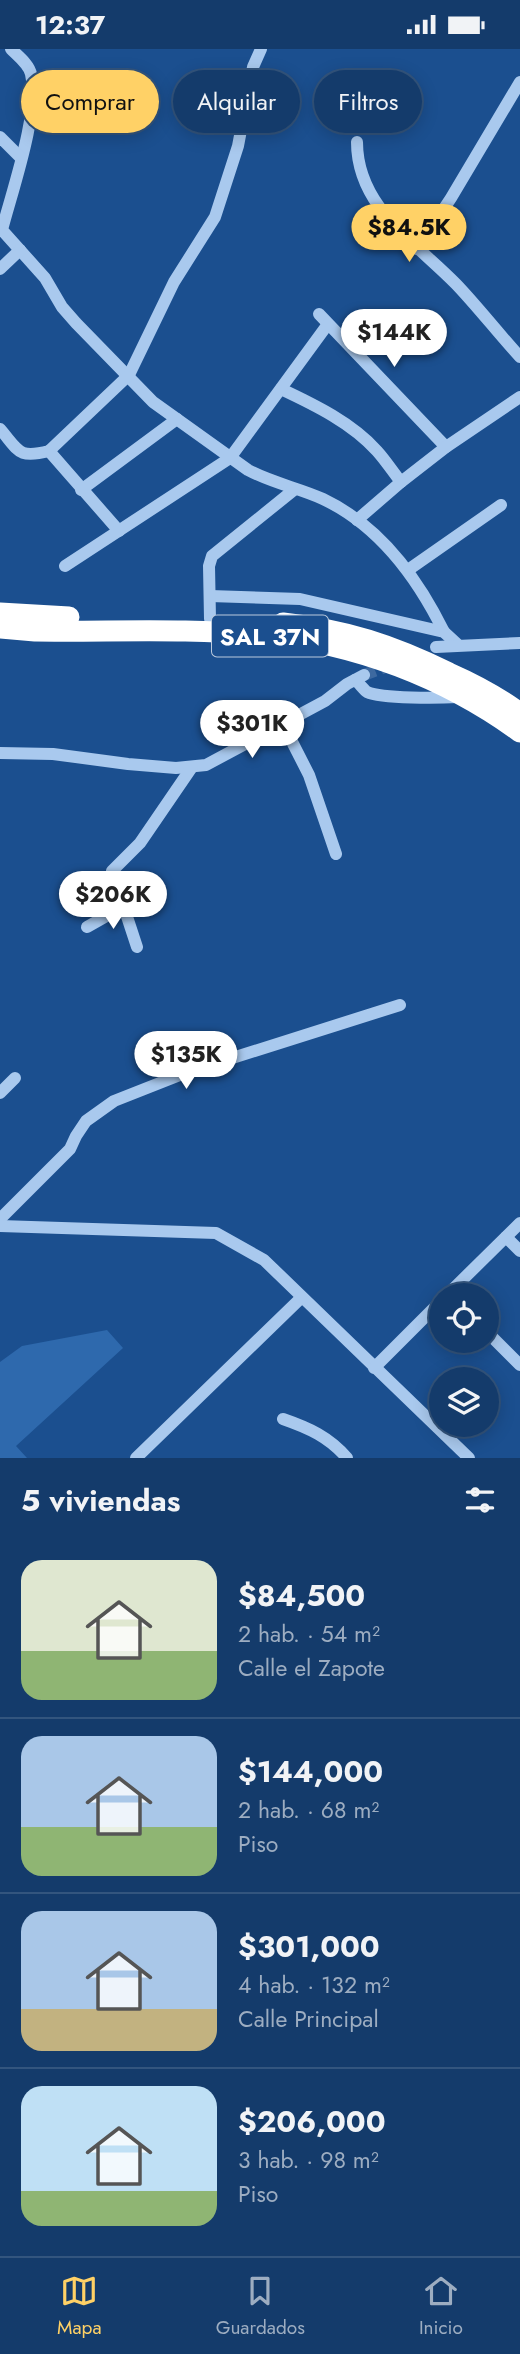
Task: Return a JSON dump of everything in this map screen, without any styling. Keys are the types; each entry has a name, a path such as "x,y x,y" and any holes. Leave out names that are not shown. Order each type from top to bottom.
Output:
{"highway":[{"name":"SAL 37N","path":"0,613 58,617 210,619 332,630 404,651 477,686 520,713"},
{"name":"SAL 37N","path":"0,628 35,631 231,633 288,638 339,648 424,677 466,697 520,732"}],"street":[{"path":"11,49 25,63 31,74 32,113 2,230 45,278 62,307 76,323 153,401 230,459 262,478 324,500 357,520 380,540 408,570 444,632 457,644"},
{"path":"0,429 20,452 32,456 49,451 129,375 174,282 215,218 238,146 253,67 261,49"},
{"path":"417,249 451,198 520,82"},
{"path":"0,137 21,158"},
{"path":"357,142 357,159 364,183 376,204 417,249 455,283 520,357"},
{"path":"0,269 20,250"},
{"path":"65,566 230,459 281,389 323,319 446,447"},
{"path":"281,389 311,403 355,431 377,451 401,482"},
{"path":"357,520 446,447 520,397"},
{"path":"81,490 177,419"},
{"path":"49,451 119,531"},
{"path":"210,619 209,566 212,556 295,489"},
{"path":"408,570 500,505"},
{"path":"210,596 300,599 444,632"},
{"path":"436,647 520,643"},
{"path":"0,753 53,754 128,764 192,767 206,765 284,724 360,677 366,691 375,693 420,698 466,697"},
{"path":"284,724 309,775 336,854"},
{"path":"137,947 112,871 141,843 192,767"},
{"path":"87,927 124,907"},
{"path":"0,1219 71,1149 86,1121 114,1101 185,1073 400,1005"},
{"path":"0,1093 15,1078"},
{"path":"460,1283 520,1223"},
{"path":"0,1226 216,1233 264,1260 469,1458"},
{"path":"506,1237 520,1251"},
{"path":"136,1458 301,1298"},
{"path":"374,1368 429,1314"},
{"path":"499,1344 520,1365"},
{"path":"283,1419 317,1432 336,1444 347,1458"}],"shaded area":[{"path":"107,1330 123,1348 16,1446 27,1458 0,1458 0,1362 22,1346"}],"tunnel":[{"path":"364,675 393,664"}]}
